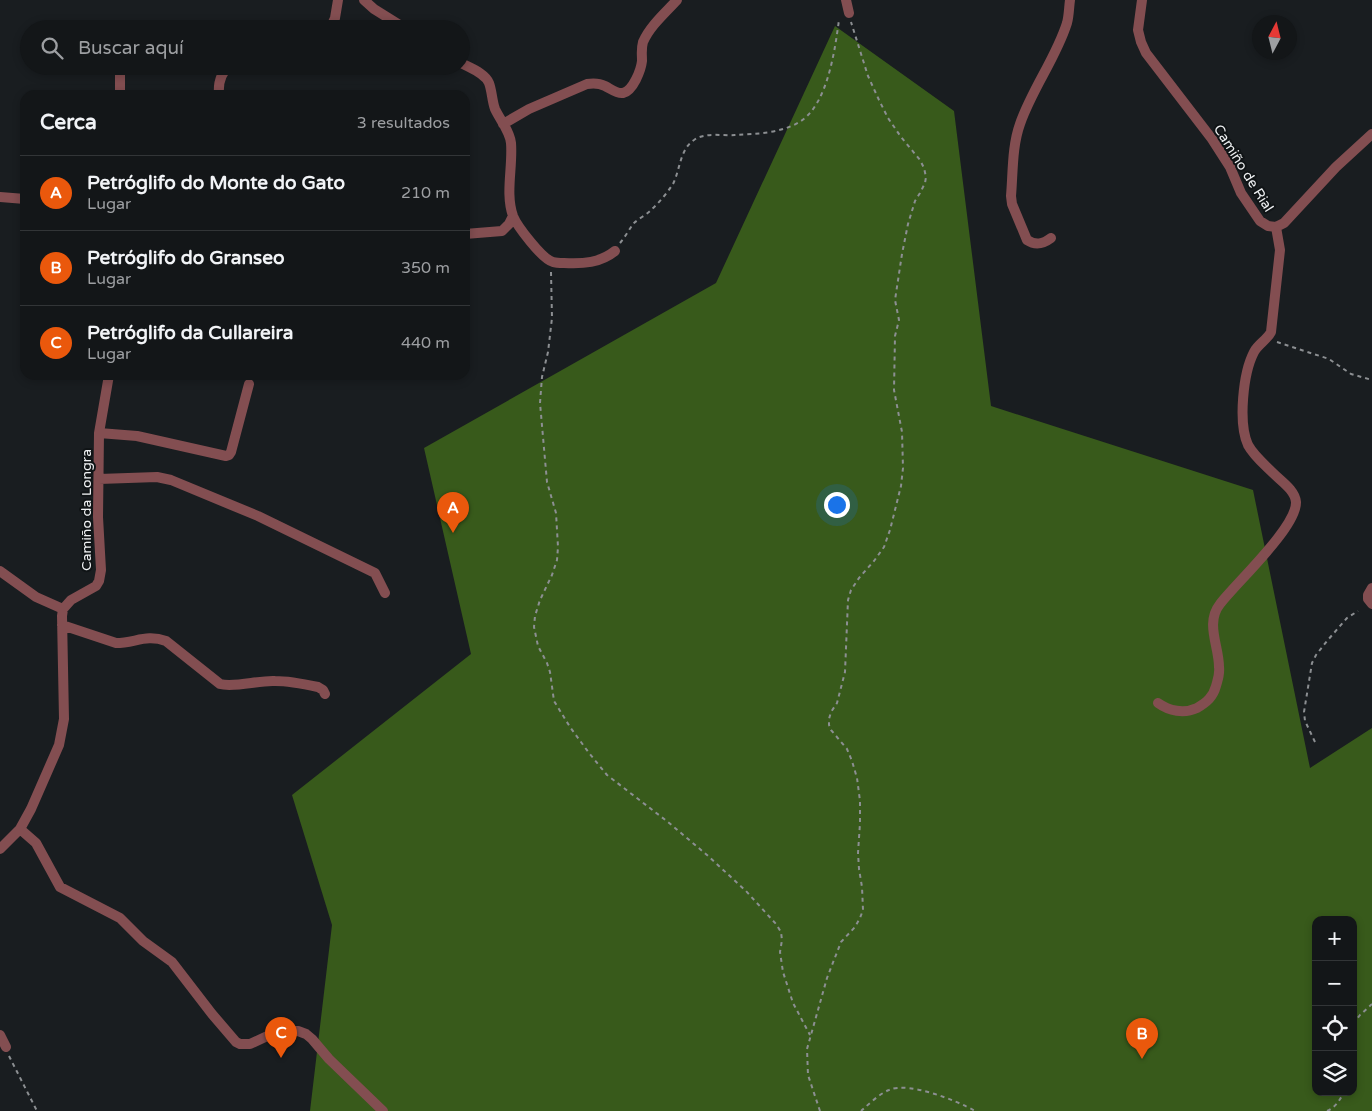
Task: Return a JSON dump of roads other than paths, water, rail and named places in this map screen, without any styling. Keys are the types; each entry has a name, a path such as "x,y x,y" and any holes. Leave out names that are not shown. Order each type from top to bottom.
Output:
{"street":[{"path":"334,20 338,0"},
{"path":"364,0 374,10 391,20"},
{"path":"502,124 529,109 587,84 595,83 618,93 626,92 634,84 639,72 642,62 641,50 643,42 649,31 676,0"},
{"path":"846,0 849,13"},
{"path":"1050,238 1038,244 1027,240 1012,204 1011,196 1019,126 1026,107 1042,79 1062,36 1067,21 1070,0"},
{"name":"Camiño de Rial","path":"1142,0 1138,30 1146,53 1230,167 1241,194 1260,221 1268,226 1276,227 1284,223 1336,167 1372,134"},
{"path":"470,68 483,75 489,81 495,107 502,124 509,133 511,143 510,201 514,216 527,237 552,262 588,263 607,257 615,251"},
{"path":"120,75 120,90"},
{"path":"219,90 222,75"},
{"path":"0,197 20,199"},
{"path":"470,233 502,230 514,216"},
{"path":"1158,703 1166,709 1184,711 1194,709 1206,703 1211,697 1219,677 1220,668 1213,629 1215,612 1218,606 1289,523 1296,508 1294,496 1288,487 1253,453 1244,433 1242,418 1246,373 1257,346 1271,332 1280,250 1276,227"},
{"name":"Camiño da Longra","path":"63,608 70,600 96,586 99,581 101,570 98,517 99,433 107,380"},
{"path":"99,433 137,436 226,456 232,452 249,384"},
{"path":"99,479 158,477 171,480 258,516 375,573 385,593"},
{"path":"0,571 36,597 63,608 64,720 59,745 31,809 20,829 0,849"},
{"path":"1372,588 1368,599 1372,604"},
{"path":"62,625 116,643 148,638 166,641 220,684 226,686 276,680 318,687 325,694"},
{"path":"20,829 36,843 60,887 120,918 143,941 172,962 236,1042 250,1044 278,1031 298,1030 312,1039 329,1059 383,1111"},
{"path":"0,1034 6,1047"}],"place":[{"name":"Petróglifo do Monte do Gato","path":"453,533"},
{"name":"Petróglifo da Cullareira","path":"281,1058"},
{"name":"Petróglifo do Granseo","path":"1142,1059"}]}
